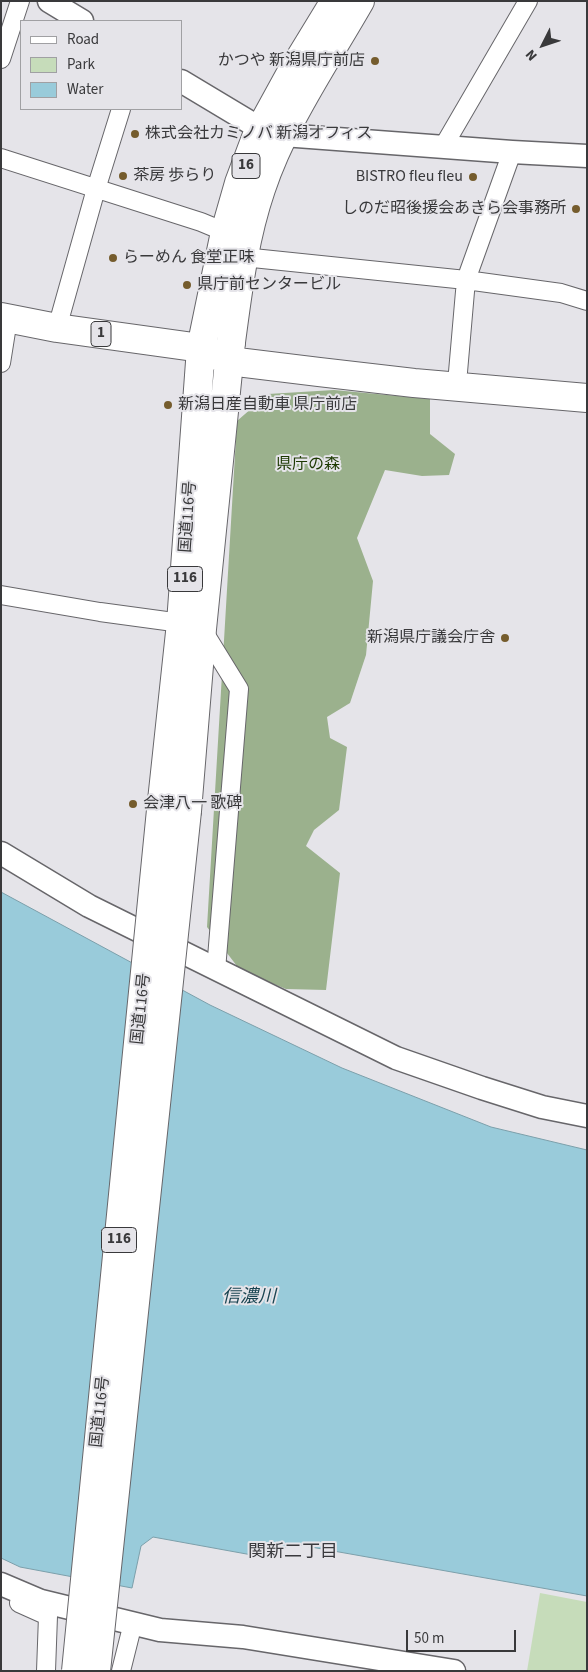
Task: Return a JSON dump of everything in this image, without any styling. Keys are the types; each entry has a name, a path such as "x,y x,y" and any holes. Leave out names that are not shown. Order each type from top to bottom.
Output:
{"main road":[{"name":"16","path":"230,351 243,257 261,189 272,132 291,73 335,1"},
{"name":"16","path":"201,348 225,232 239,184 360,1"},
{"name":"1","path":"5,318 57,328 201,348"},
{"path":"201,348 543,380 587,380"},
{"name":"国道116号","path":"192,626 201,348"},
{"path":"230,351 414,383 587,398"},
{"name":"国道116号","path":"96,1671 192,626 230,351"},
{"name":"国道116号","path":"76,1671 174,811"}],"street":[{"path":"1,59 20,1"},
{"path":"49,1 80,20"},
{"path":"442,147 528,1"},
{"path":"182,82 272,132 442,147 587,156"},
{"path":"57,328 96,189 121,110"},
{"path":"458,372 466,280 512,152"},
{"path":"1,158 201,222 225,232"},
{"path":"243,257 466,280 562,293 587,301"},
{"path":"1,363 5,318"},
{"path":"1,595 192,626 239,689 216,970"},
{"path":"1,852 89,906 396,1058 534,1104 587,1116"},
{"path":"1,1584 41,1601 160,1630 243,1637 454,1671"},
{"path":"1,1595 48,1616 46,1671"},
{"path":"121,1671 130,1635"}],"green space":[{"name":"県庁の森","path":"334,390 430,399 430,434 455,454 449,475 422,476 385,470 357,538 373,581 366,655 350,703 327,717 330,738 347,747 339,810 314,830 306,846 340,873 326,990 286,989 240,970 207,927 237,421 268,394"},
{"path":"540,1593 587,1602 587,1671 527,1671"}],"water":[{"name":"信濃川","path":"1,892 210,1005 342,1068 491,1127 587,1150 587,1596 294,1544 263,1557 153,1537 141,1546 132,1588 20,1567 1,1558"}],"place":[{"name":"かつや 新潟県庁前店","path":"375,61"},
{"name":"株式会社カミノバ 新潟オフィス","path":"135,134"},
{"name":"茶房 歩らり","path":"123,176"},
{"name":"BISTRO fleu fleu","path":"473,177"},
{"name":"しのだ昭後援会あきら会事務所","path":"576,209"},
{"name":"らーめん 食堂正味","path":"113,258"},
{"name":"県庁前センタービル","path":"187,285"},
{"name":"新潟日産自動車 県庁前店","path":"168,405"},
{"name":"新潟県庁議会庁舎","path":"505,638"},
{"name":"会津八一 歌碑","path":"133,804"}],"district":[{"name":"関新二丁目","path":"293,1553"}]}
